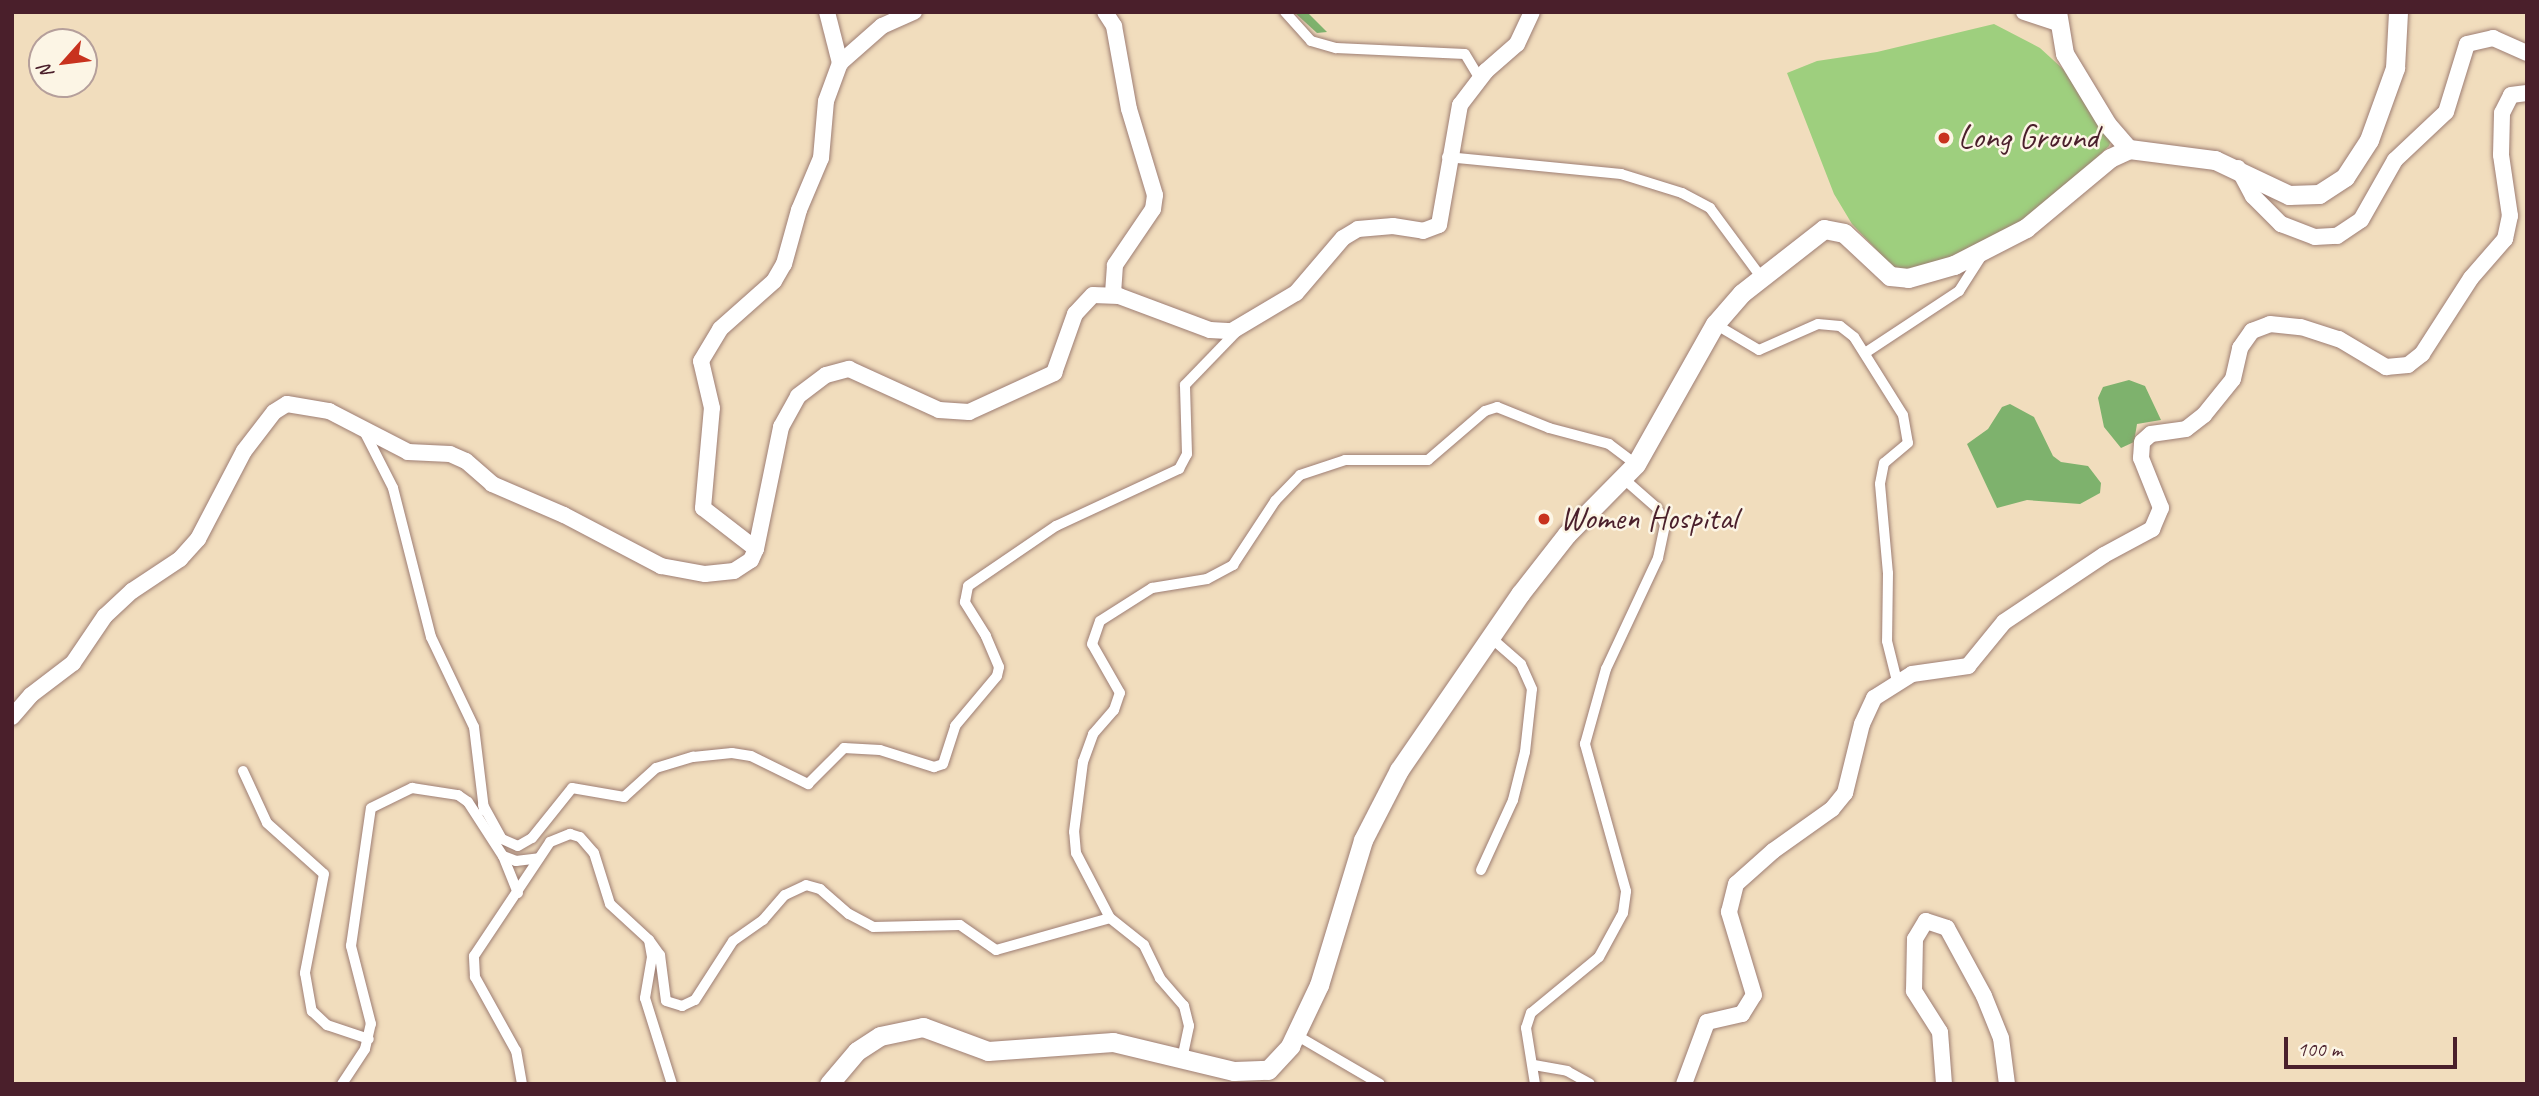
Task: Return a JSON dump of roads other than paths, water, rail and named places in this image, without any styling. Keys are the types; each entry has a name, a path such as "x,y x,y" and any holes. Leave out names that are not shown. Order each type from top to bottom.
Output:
{"highway":[{"path":"830,1084 857,1051 880,1035 908,1028 943,1031 988,1051 1090,1041 1254,1073 1281,1060 1296,1035 1332,950 1355,863 1373,817 1414,745 1489,636 1567,534 1630,472 1715,324 1761,277 1824,229 1844,233 1890,276 1932,273 1984,252 2026,228 2110,158 2129,149 2194,156 2238,168 2289,195 2319,194 2345,177 2369,140 2388,97 2398,12"}],"main road":[{"path":"827,12 840,63"},
{"path":"756,549 702,508 712,408 701,361 720,329 774,281 784,264 799,210 821,159 826,101 840,63 882,26 914,12"},
{"path":"1105,12 1114,26 1129,109 1155,195 1153,209 1115,265 1113,295"},
{"path":"12,717 31,695 73,663 105,616 132,591 180,559 198,539 244,451 274,412 299,403 360,424 408,452 450,454 466,461 492,484 564,515 661,566 720,574 744,566 756,549 781,426 798,396 812,383 837,369 849,369 939,410 969,412 1054,373 1075,314 1093,295 1113,295 1210,330 1240,328 1259,312 1296,293 1343,238 1357,229 1393,226 1423,231 1439,225 1444,217 1447,157 1460,105 1480,79 1517,44 1532,12"},
{"path":"2024,12 2057,18 2065,54 2108,125 2129,149"},
{"path":"2238,168 2253,196 2281,225 2315,237 2337,236 2361,220 2396,160 2446,112 2467,44 2493,38 2527,53"},
{"path":"1684,1084 1707,1022 1742,1014 1754,995 1729,912 1736,884 1838,802 1848,788 1866,712 1874,698 1896,681 1924,670 1955,671 1968,666 1986,638 2004,622 2104,555 2147,534 2161,508 2141,458 2142,442 2151,434 2186,429 2204,415 2233,379 2240,348 2252,331 2270,324 2301,327 2339,339 2386,367 2408,365 2422,354 2471,278 2505,239 2510,216 2501,155 2502,113 2514,92 2527,93"},
{"path":"1944,1084 1940,1032 1914,991 1915,939 1926,921 1947,928 1984,996 2001,1038 2007,1084"}],"street":[{"path":"1285,12 1311,41 1336,48 1465,54 1480,79"},
{"path":"1447,157 1621,174 1682,193 1710,208 1761,277"},
{"path":"1865,353 1959,290 1984,252"},
{"path":"1715,324 1759,350 1825,323 1847,330 1865,353 1907,423 1908,443 1884,463 1880,484 1888,573 1887,641 1896,681"},
{"path":"483,805 502,838 518,846 532,838 572,788 624,797 656,768 693,757 732,753 751,756 808,784 844,748 880,750 934,767 943,764 954,726 997,676 999,667 986,636 965,602 968,586 1056,526 1179,469 1186,454 1185,385 1240,328"},
{"path":"1182,1059 1189,1026 1184,1006 1160,978 1144,946 1110,918 1081,869 1074,832 1088,745 1114,710 1120,693 1092,644 1100,621 1152,588 1207,579 1233,565 1275,501 1300,475 1345,460 1428,460 1485,411 1497,407 1549,428 1609,444 1657,508 1665,525 1658,558 1605,669 1585,744 1626,891 1623,913 1599,957 1531,1013 1526,1028 1535,1084"},
{"path":"360,424 388,474 426,625 474,727 489,837"},
{"path":"1481,870 1513,800 1531,710 1530,678 1489,636"},
{"path":"243,771 267,823 324,874 305,973 312,1011 327,1025 369,1039"},
{"path":"342,1084 369,1039 369,1007 351,946 371,808 412,788 447,790 468,802 503,856 518,893"},
{"path":"522,1084 516,1051 472,967 484,937 518,893 539,858 560,836 580,837 594,853 604,896 649,940 660,955 666,1001 682,1006 695,1000 733,941 764,920 785,895 806,885 820,889 849,914 873,927 960,925 996,950 1110,918"},
{"path":"503,856 516,861 539,858"},
{"path":"649,940 652,957 645,988 647,1012 672,1084"},
{"path":"1296,1035 1380,1084"},
{"path":"1534,1065 1567,1070 1590,1084"}],"place":[{"name":"Long Ground","path":"1944,138"},
{"name":"Women Hospital","path":"1544,519"}]}
